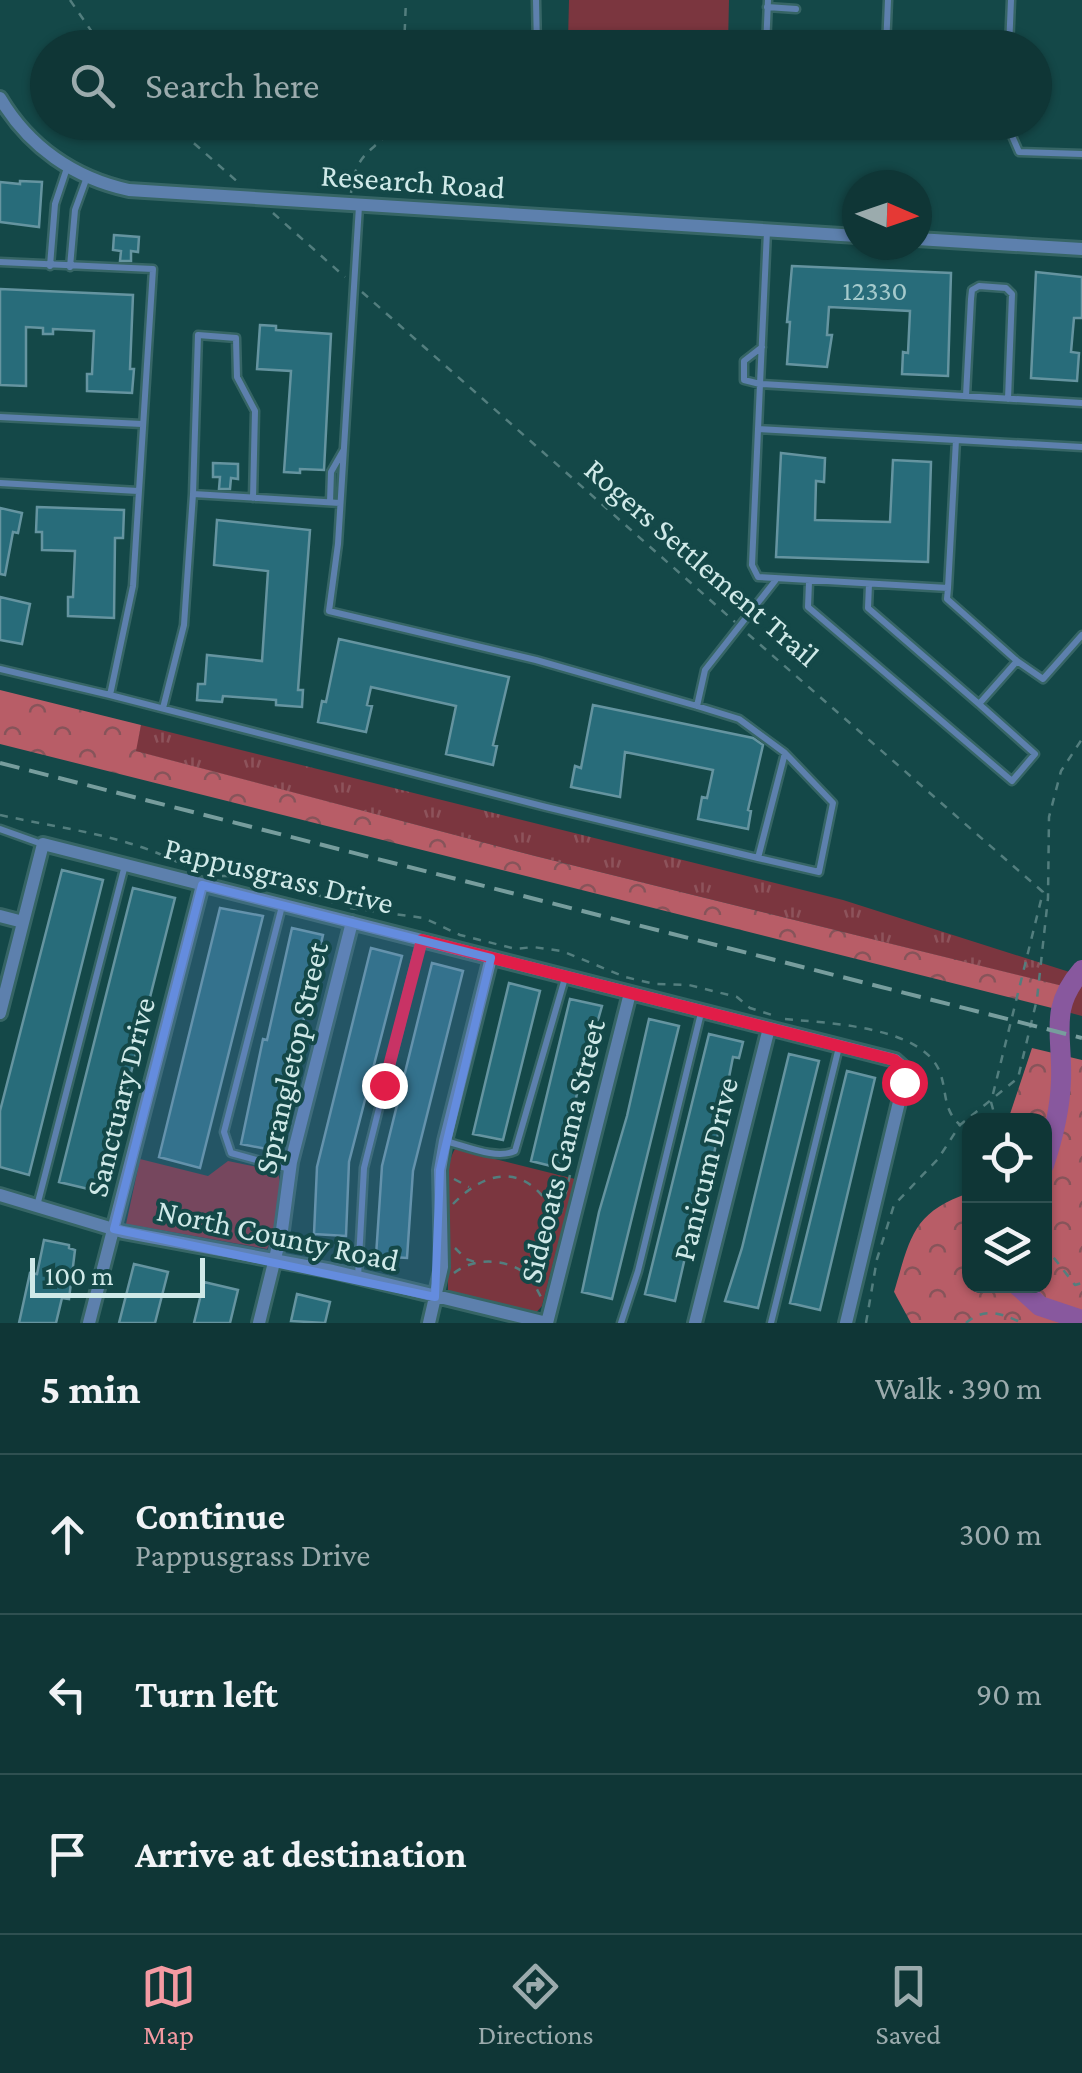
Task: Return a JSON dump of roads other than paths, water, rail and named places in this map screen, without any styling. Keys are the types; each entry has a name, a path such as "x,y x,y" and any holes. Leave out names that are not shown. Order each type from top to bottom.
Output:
{"street":[{"name":"Research Road","path":"0,98 30,138"},
{"name":"Research Road","path":"33,140 87,178 129,190 355,200 842,235"},
{"path":"932,240 1082,249"},
{"path":"0,1013 43,844"},
{"name":"Pappusgrass Drive","path":"43,844 894,1060 905,1069 846,1323"},
{"name":"Sanctuary Drive","path":"89,1323 202,885"},
{"path":"0,916 23,922"},
{"name":"Sprangletop Street","path":"259,1323 282,1230 290,1170 352,922"},
{"path":"429,1323 442,1268 440,1170 491,958"},
{"name":"Sideoats Gama Street","path":"547,1323 630,993"},
{"name":"Panicum Drive","path":"695,1323 769,1028"},
{"name":"North County Road","path":"0,1194 114,1230 275,1260 547,1323"}],"lane":[{"path":"536,0 537,30"},
{"path":"887,30 888,0"},
{"path":"1010,30 1012,0"},
{"path":"767,30 768,4 796,8"},
{"path":"1014,140 1019,152 1082,154"},
{"path":"50,266 55,204 68,167"},
{"path":"70,266 75,210 87,178"},
{"path":"0,669 532,804 820,872 833,803 785,753 739,719 536,660 329,611 344,450 355,200"},
{"path":"766,230 752,565 758,577 948,588"},
{"path":"0,262 153,270 133,586 110,695"},
{"path":"966,396 972,290 979,286 1006,288 1012,294 1008,399"},
{"path":"164,708 184,625 194,494 198,336 236,338 237,377 255,411 253,498"},
{"path":"762,347 744,361 744,380 1082,403"},
{"path":"0,417 142,424"},
{"path":"758,429 1082,446"},
{"path":"956,440 947,599 1043,679 1082,634"},
{"path":"330,502 331,472 344,450"},
{"path":"0,483 138,491"},
{"path":"194,494 340,503"},
{"path":"697,706 705,670 776,581"},
{"path":"809,582 808,607 1012,781 1034,754 868,608 870,584"},
{"path":"979,704 1018,661"},
{"path":"758,858 785,753"},
{"path":"0,829 43,844"},
{"path":"36,1207 125,864"},
{"path":"282,905 224,1132 231,1153 290,1170"},
{"path":"358,1278 364,1168 422,940"},
{"path":"445,1141 496,1154 515,1151 565,976"},
{"path":"621,1323 638,1271 701,1011"},
{"path":"772,1323 839,1046"}],"waterway":[{"path":"1052,1137 1060,1092 1061,1010 1071,984 1082,970"},
{"path":"1026,1293 1040,1306 1082,1320"}],"railway":[{"path":"0,763 1082,1038"}]}
